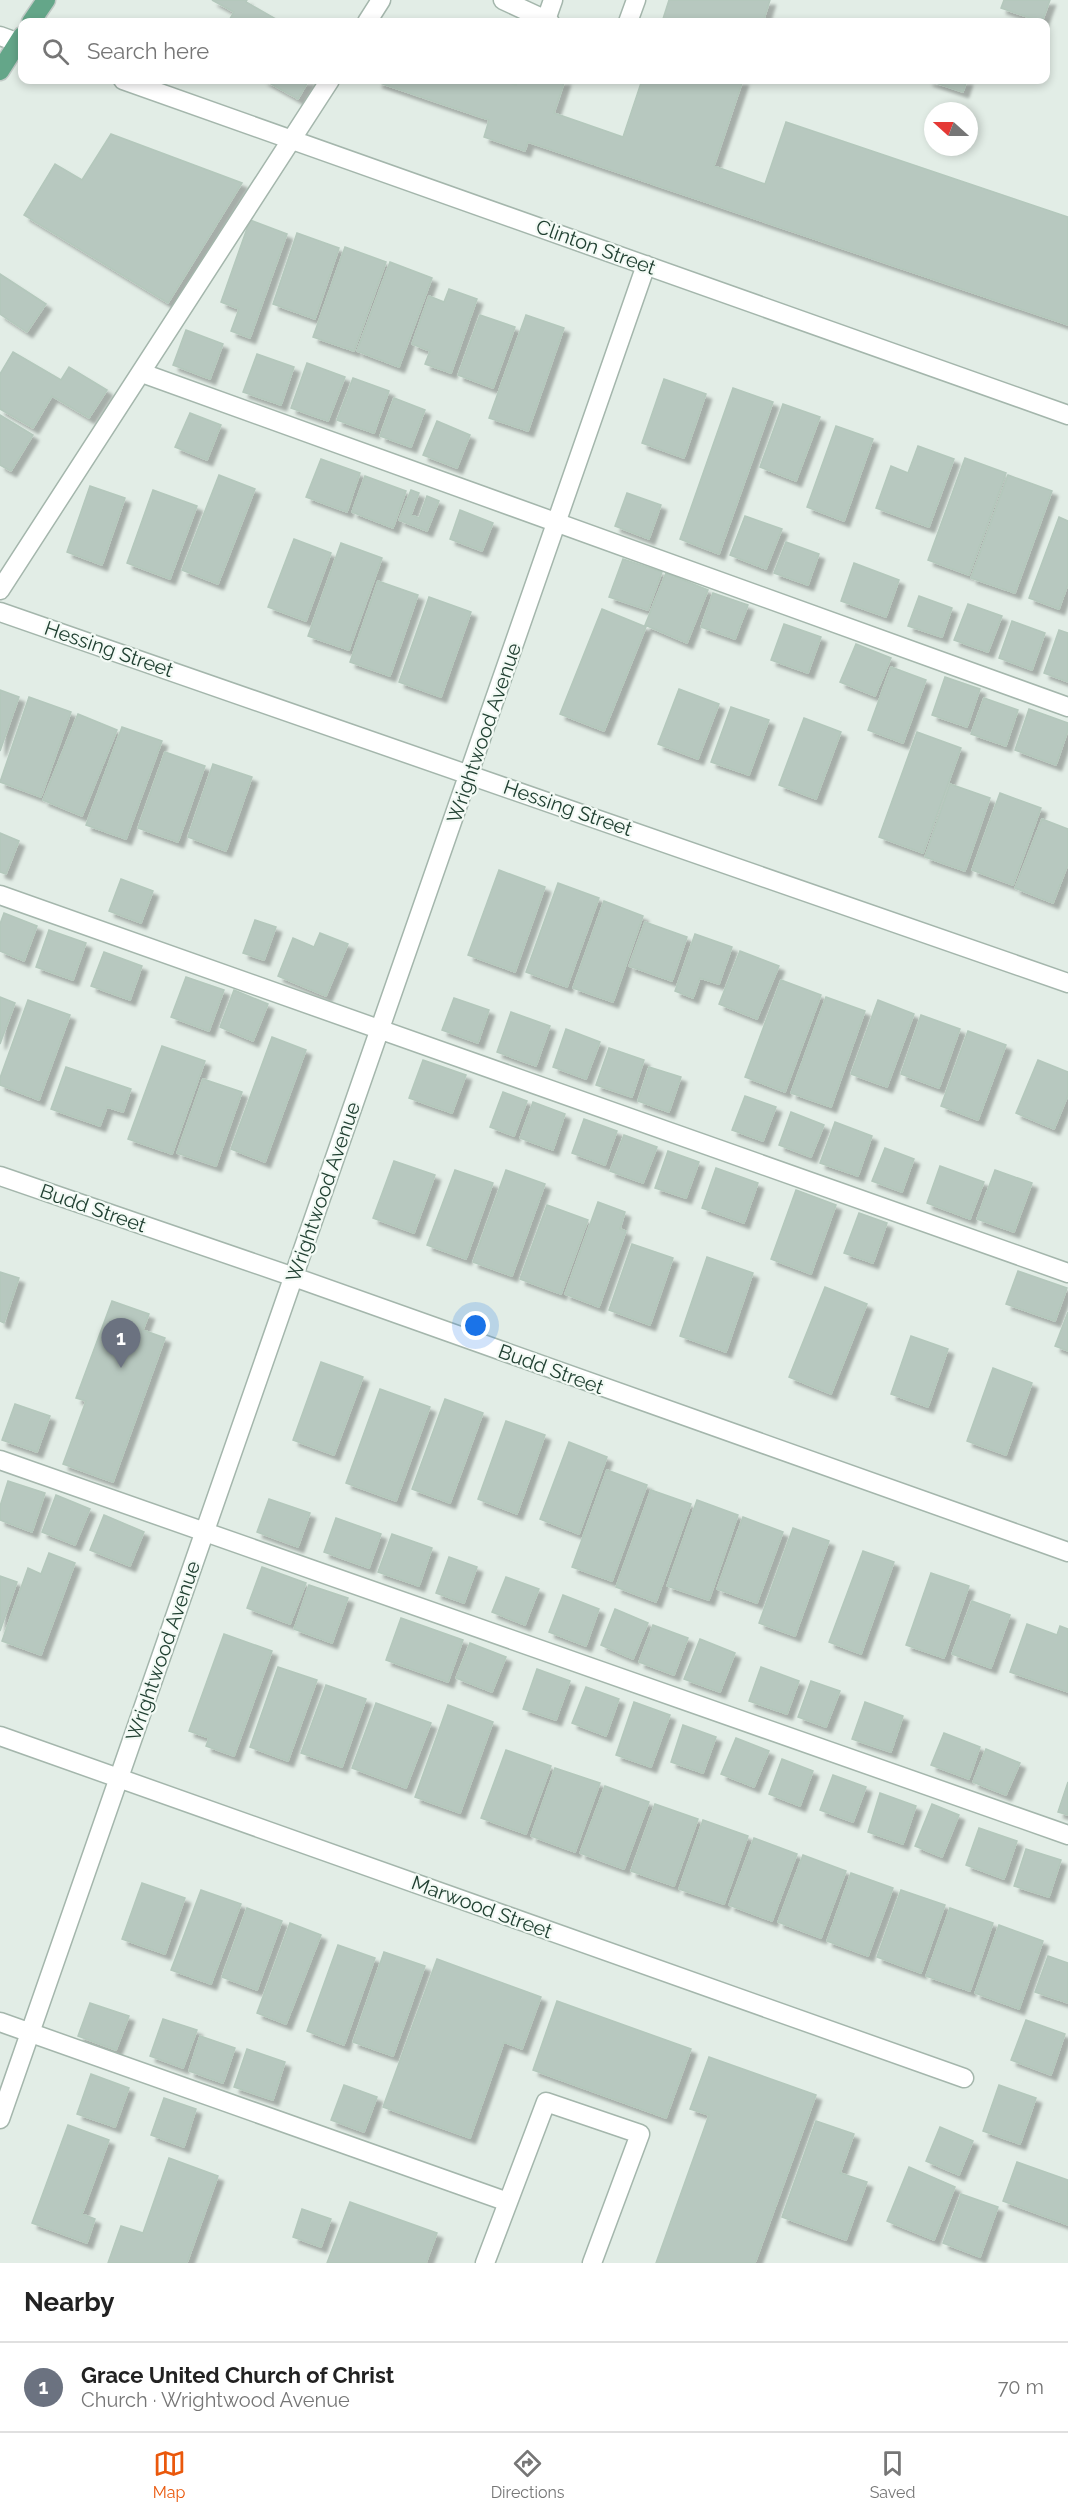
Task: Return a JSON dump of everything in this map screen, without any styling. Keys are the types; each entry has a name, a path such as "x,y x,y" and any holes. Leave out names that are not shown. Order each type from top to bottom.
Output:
{"main road":[{"path":"35,18 46,0"},
{"path":"0,71 18,45"}],"street":[{"path":"370,18 381,0"},
{"path":"503,0 542,18"},
{"path":"549,18 553,0"},
{"path":"629,18 636,0"},
{"path":"0,36 18,40"},
{"name":"Clinton Street","path":"134,84 1068,415"},
{"path":"0,590 327,84"},
{"name":"Wrightwood Avenue","path":"0,2119 646,265"},
{"path":"141,373 1068,706"},
{"name":"Hessing Street","path":"0,612 1068,983"},
{"path":"0,895 1068,1273"},
{"name":"Budd Street","path":"0,1176 294,1277 1068,1552"},
{"path":"0,1460 204,1534 1068,1835"},
{"name":"Marwood Street","path":"0,1736 964,2078"},
{"path":"0,2022 508,2202"},
{"path":"485,2263 546,2102 640,2134 591,2263"}],"building":[{"path":"212,0 247,0 246,2 274,18 230,18 234,12"},
{"path":"669,0 770,0 764,18 663,18"},
{"path":"1004,0 1050,0 1043,18 1030,18 1001,8"},
{"path":"271,84 307,84 298,99"},
{"path":"383,84 564,84 554,113 623,137 641,84 742,84 714,166 765,184 786,122 1068,217 1068,325 528,142 525,151 484,137 489,120"},
{"path":"939,84 966,84 963,92"},
{"path":"111,134 242,183 168,303 24,215 55,164 82,180"},
{"path":"250,220 287,234 250,338 231,331 239,309 221,302"},
{"path":"297,233 339,248 315,319 273,304"},
{"path":"345,247 386,262 354,351 313,337"},
{"path":"390,262 432,278 399,367 357,351"},
{"path":"0,274 46,304 27,332 0,314"},
{"path":"449,289 477,299 451,373 425,364 430,351 412,344 429,296 444,302"},
{"path":"480,315 515,327 493,388 458,375"},
{"path":"526,315 564,328 528,431 489,418"},
{"path":"186,330 223,344 210,379 173,365"},
{"path":"13,352 61,380 69,367 107,390 89,418 52,396 33,428 0,409 0,374"},
{"path":"257,354 294,367 281,405 243,392"},
{"path":"307,363 345,377 328,421 291,408"},
{"path":"353,378 389,391 374,433 337,420"},
{"path":"664,379 706,394 684,458 642,443"},
{"path":"733,388 773,402 719,554 680,539"},
{"path":"394,398 425,410 411,447 380,436"},
{"path":"783,404 820,417 796,481 760,467"},
{"path":"190,413 221,425 207,460 175,447"},
{"path":"0,415 33,435 11,471 0,465"},
{"path":"437,421 470,435 457,468 423,455"},
{"path":"836,426 873,439 844,521 807,507"},
{"path":"918,446 954,459 929,527 876,508 891,466 908,473"},
{"path":"965,458 1006,473 969,575 928,560"},
{"path":"321,459 360,473 347,512 306,497"},
{"path":"219,475 255,489 218,584 182,570"},
{"path":"1008,475 1052,491 1015,593 971,578"},
{"path":"365,476 406,491 393,528 352,512"},
{"path":"90,486 125,498 102,565 67,552"},
{"path":"153,490 197,506 170,579 127,563"},
{"path":"411,490 419,493 411,515 419,518 427,496 439,501 427,531 399,520"},
{"path":"627,493 661,505 649,539 615,526"},
{"path":"460,510 493,523 482,551 450,539"},
{"path":"745,516 782,529 766,569 730,555"},
{"path":"1059,517 1068,521 1068,584 1059,609 1029,598"},
{"path":"294,539 331,553 306,621 268,607"},
{"path":"786,542 819,554 808,585 774,573"},
{"path":"341,543 382,558 349,650 308,636"},
{"path":"623,559 662,572 648,610 609,597"},
{"path":"854,563 899,580 886,617 841,601"},
{"path":"666,573 708,590 687,643 645,625"},
{"path":"378,581 418,595 390,676 350,662"},
{"path":"713,593 748,605 735,639 701,627"},
{"path":"919,596 952,608 942,637 908,626"},
{"path":"429,597 471,612 441,697 399,682"},
{"path":"968,604 1002,616 988,652 954,640"},
{"path":"602,609 646,627 604,731 560,714"},
{"path":"1012,621 1045,633 1032,670 999,658"},
{"path":"784,624 821,637 808,673 771,660"},
{"path":"1059,630 1068,633 1068,682 1044,673"},
{"path":"856,644 891,658 875,696 840,682"},
{"path":"891,667 926,680 903,743 868,730"},
{"path":"945,677 980,689 967,727 932,715"},
{"path":"679,689 719,704 698,759 658,744"},
{"path":"0,690 19,697 0,751"},
{"path":"29,697 71,712 41,797 0,782"},
{"path":"984,698 1018,710 1006,746 971,734"},
{"path":"731,707 769,720 749,775 711,762"},
{"path":"1029,709 1068,723 1068,730 1056,765 1015,750"},
{"path":"78,714 117,730 82,816 43,800"},
{"path":"804,718 841,732 816,799 779,785"},
{"path":"122,727 162,741 126,839 86,825"},
{"path":"917,732 961,748 923,853 879,837"},
{"path":"165,752 205,766 178,842 138,828"},
{"path":"213,764 252,777 226,851 188,837"},
{"path":"950,784 990,798 965,871 925,857"},
{"path":"1000,793 1041,808 1013,885 972,870"},
{"path":"1042,819 1068,829 1068,864 1053,903 1015,888"},
{"path":"0,833 19,841 6,874 0,872"},
{"path":"499,870 545,887 515,972 468,955"},
{"path":"121,879 153,891 141,923 109,911"},
{"path":"558,883 599,898 567,987 526,972"},
{"path":"604,901 643,916 613,1002 573,988"},
{"path":"4,913 37,926 24,961 0,951 0,924"},
{"path":"255,920 276,927 264,960 243,953"},
{"path":"645,922 687,937 672,981 629,966"},
{"path":"49,930 86,943 73,980 36,967"},
{"path":"320,933 348,944 326,996 278,976 293,938 314,947"},
{"path":"695,934 732,947 719,984 700,978 693,998 675,991"},
{"path":"740,951 779,966 757,1019 719,1004"},
{"path":"104,952 142,966 130,1000 91,986"},
{"path":"186,977 224,990 209,1031 171,1017"},
{"path":"781,980 821,995 785,1092 745,1077"},
{"path":"234,990 268,1004 253,1041 220,1027"},
{"path":"0,997 15,1003 0,1044"},
{"path":"826,997 865,1011 831,1107 791,1093"},
{"path":"454,998 489,1010 478,1043 442,1030"},
{"path":"28,1000 70,1015 39,1100 0,1085 0,1078"},
{"path":"878,1000 914,1014 887,1087 851,1074"},
{"path":"511,1012 550,1026 536,1066 497,1052"},
{"path":"921,1015 960,1029 939,1088 901,1074"},
{"path":"566,1029 600,1042 586,1079 553,1067"},
{"path":"968,1031 1006,1045 978,1120 941,1106"},
{"path":"272,1037 306,1050 265,1162 231,1149"},
{"path":"162,1046 205,1061 172,1154 128,1139"},
{"path":"609,1048 644,1060 632,1097 596,1085"},
{"path":"423,1060 466,1075 452,1113 409,1098"},
{"path":"1038,1060 1068,1072 1068,1095 1054,1129 1016,1113"},
{"path":"66,1067 131,1089 123,1112 107,1107 100,1126 51,1109"},
{"path":"649,1067 681,1077 669,1112 638,1101"},
{"path":"203,1079 242,1092 216,1166 177,1153"},
{"path":"503,1092 527,1101 514,1136 490,1127"},
{"path":"745,1096 776,1107 763,1141 732,1130"},
{"path":"533,1102 565,1114 553,1150 520,1138"},
{"path":"791,1112 824,1125 811,1157 779,1145"},
{"path":"584,1119 617,1131 605,1165 572,1153"},
{"path":"835,1122 872,1136 858,1176 820,1163"},
{"path":"624,1135 657,1147 643,1183 610,1171"},
{"path":"885,1148 914,1159 902,1192 872,1181"},
{"path":"668,1151 699,1162 686,1198 655,1188"},
{"path":"394,1161 435,1175 414,1233 373,1218"},
{"path":"940,1166 984,1182 970,1219 927,1203"},
{"path":"716,1168 758,1183 744,1223 702,1208"},
{"path":"455,1170 493,1183 466,1259 427,1245"},
{"path":"506,1170 545,1184 512,1276 473,1262"},
{"path":"995,1170 1032,1183 1014,1232 977,1219"},
{"path":"796,1190 836,1205 811,1274 771,1259"},
{"path":"598,1202 625,1212 620,1229 626,1231 599,1307 565,1294"},
{"path":"547,1205 588,1220 561,1294 520,1279"},
{"path":"859,1213 887,1223 873,1263 844,1253"},
{"path":"632,1244 673,1258 650,1325 609,1310"},
{"path":"707,1257 753,1273 726,1352 680,1336"},
{"path":"1018,1271 1067,1288 1055,1321 1006,1304"},
{"path":"0,1272 19,1278 4,1323 0,1321"},
{"path":"825,1287 867,1304 831,1394 789,1377"},
{"path":"112,1301 149,1314 143,1330 165,1338 113,1482 63,1464 86,1401 76,1398"},
{"path":"1068,1312 1068,1351 1055,1346"},
{"path":"911,1336 948,1349 928,1407 891,1394"},
{"path":"321,1362 363,1377 334,1455 293,1440"},
{"path":"993,1368 1032,1383 1006,1455 967,1441"},
{"path":"380,1389 430,1407 396,1501 346,1483"},
{"path":"445,1399 483,1413 450,1503 412,1489"},
{"path":"15,1404 50,1416 37,1452 2,1440"},
{"path":"506,1421 545,1435 517,1514 478,1499"},
{"path":"569,1442 607,1457 579,1534 540,1519"},
{"path":"607,1470 647,1485 612,1581 572,1567"},
{"path":"8,1481 45,1493 32,1532 0,1520 0,1506"},
{"path":"651,1490 691,1504 656,1602 616,1587"},
{"path":"56,1495 90,1509 75,1545 42,1532"},
{"path":"269,1499 310,1513 298,1547 257,1532"},
{"path":"697,1500 738,1515 709,1600 667,1586"},
{"path":"104,1515 144,1532 130,1566 90,1550"},
{"path":"743,1517 783,1532 757,1603 717,1589"},
{"path":"336,1518 381,1534 369,1568 324,1552"},
{"path":"793,1528 829,1541 795,1636 759,1623"},
{"path":"392,1534 432,1548 419,1586 378,1572"},
{"path":"863,1551 894,1562 861,1654 829,1642"},
{"path":"49,1553 75,1563 41,1655 2,1641 28,1568 41,1574"},
{"path":"449,1557 477,1567 464,1603 436,1593"},
{"path":"262,1567 306,1583 290,1624 247,1608"},
{"path":"931,1573 969,1586 944,1658 906,1645"},
{"path":"0,1576 17,1582 0,1631"},
{"path":"506,1577 539,1589 525,1625 492,1612"},
{"path":"309,1585 348,1598 332,1643 294,1629"},
{"path":"563,1595 599,1609 586,1646 549,1632"},
{"path":"972,1601 1010,1615 991,1668 952,1654"},
{"path":"615,1609 648,1623 633,1659 601,1645"},
{"path":"401,1618 463,1640 448,1682 386,1660"},
{"path":"1027,1624 1057,1635 1060,1626 1068,1629 1068,1692 1010,1672"},
{"path":"653,1625 688,1638 674,1675 639,1662"},
{"path":"224,1634 272,1651 234,1756 206,1746 209,1738 189,1731"},
{"path":"700,1639 735,1653 720,1692 684,1679"},
{"path":"470,1643 506,1657 492,1692 456,1678"},
{"path":"278,1667 317,1680 288,1761 250,1747"},
{"path":"761,1667 799,1681 787,1714 749,1701"},
{"path":"537,1669 570,1681 556,1720 523,1709"},
{"path":"811,1681 840,1691 826,1727 798,1717"},
{"path":"326,1685 366,1699 342,1767 301,1753"},
{"path":"586,1687 619,1699 606,1736 572,1723"},
{"path":"634,1702 670,1715 651,1767 616,1755"},
{"path":"865,1702 903,1716 891,1752 852,1739"},
{"path":"376,1703 431,1723 406,1788 352,1768"},
{"path":"448,1705 493,1722 460,1813 415,1797"},
{"path":"683,1725 716,1737 703,1773 671,1762"},
{"path":"944,1733 980,1747 969,1779 931,1765"},
{"path":"736,1738 769,1751 754,1787 721,1774"},
{"path":"986,1749 1020,1763 1006,1795 973,1782"},
{"path":"506,1750 551,1766 526,1834 481,1818"},
{"path":"782,1759 813,1771 800,1806 769,1794"},
{"path":"555,1768 600,1783 575,1852 531,1836"},
{"path":"833,1775 866,1787 853,1822 820,1810"},
{"path":"1068,1782 1068,1815 1058,1812"},
{"path":"605,1786 649,1802 624,1869 580,1853"},
{"path":"880,1793 916,1806 903,1844 868,1832"},
{"path":"655,1804 698,1819 674,1886 631,1871"},
{"path":"932,1804 959,1815 942,1857 915,1846"},
{"path":"703,1820 748,1836 724,1904 679,1889"},
{"path":"979,1828 1017,1841 1004,1879 966,1865"},
{"path":"754,1838 797,1854 772,1921 729,1905"},
{"path":"1026,1849 1061,1860 1049,1897 1014,1886"},
{"path":"803,1855 846,1871 821,1938 778,1922"},
{"path":"851,1873 893,1888 868,1956 827,1941"},
{"path":"142,1883 185,1898 165,1954 122,1939"},
{"path":"201,1890 241,1904 211,1984 171,1970"},
{"path":"901,1890 945,1905 921,1973 877,1957"},
{"path":"247,1908 282,1921 257,1990 222,1977"},
{"path":"950,1908 993,1923 970,1991 926,1976"},
{"path":"290,1923 321,1935 286,2024 257,2013"},
{"path":"999,1925 1043,1941 1019,2009 975,1993"},
{"path":"338,1945 375,1958 344,2045 307,2031"},
{"path":"384,1952 425,1966 393,2056 353,2042"},
{"path":"1048,1956 1068,1963 1068,2003 1035,1992"},
{"path":"437,1959 541,1997 522,2049 504,2042 470,2138 383,2107"},
{"path":"557,2001 691,2049 666,2118 533,2070"},
{"path":"90,2003 129,2016 116,2050 78,2036"},
{"path":"163,2019 197,2030 183,2068 150,2056"},
{"path":"1026,2020 1065,2034 1051,2075 1011,2060"},
{"path":"200,2036 235,2048 223,2083 189,2071"},
{"path":"247,2049 285,2062 273,2100 234,2087"},
{"path":"709,2057 816,2095 755,2263 656,2263 709,2115 690,2109"},
{"path":"91,2074 129,2088 115,2127 77,2114"},
{"path":"344,2085 377,2097 364,2132 331,2120"},
{"path":"999,2085 1036,2098 1020,2144 983,2131"},
{"path":"164,2098 196,2109 184,2147 151,2135"},
{"path":"816,2121 854,2134 840,2173 867,2182 846,2240 782,2217"},
{"path":"68,2125 109,2140 82,2214 95,2219 87,2243 32,2223"},
{"path":"940,2127 973,2141 959,2175 926,2161"},
{"path":"169,2158 218,2176 187,2263 108,2263 121,2226 143,2233"},
{"path":"1017,2162 1068,2180 1068,2225 1003,2201"},
{"path":"909,2167 955,2187 934,2240 887,2221"},
{"path":"961,2194 998,2207 980,2257 943,2243"},
{"path":"350,2202 437,2233 426,2263 327,2263"},
{"path":"302,2209 331,2219 321,2247 293,2237"}],"place":[{"name":"Grace United Church of Christ","path":"121,1368"}]}
